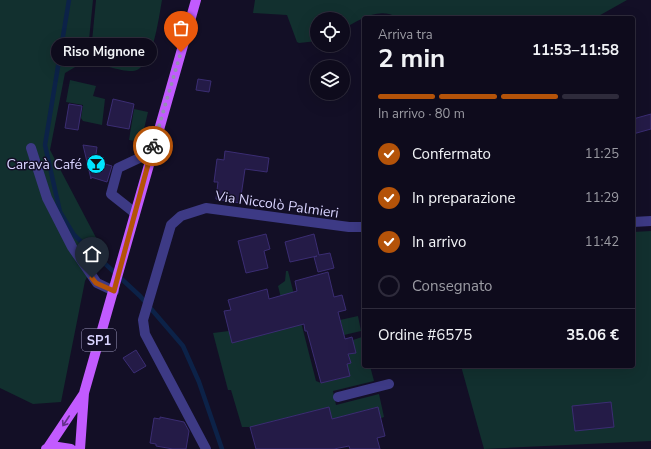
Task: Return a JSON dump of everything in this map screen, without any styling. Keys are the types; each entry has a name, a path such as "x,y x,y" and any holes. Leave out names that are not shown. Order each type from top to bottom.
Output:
{"main road":[{"name":"SP1","path":"80,449 84,393 196,0"},
{"name":"SP1","path":"47,449 84,393"},
{"name":"SP1","path":"47,449 58,447 71,449"}],"street":[{"path":"31,148 48,198 72,247 96,283 114,289"},
{"path":"135,213 112,194 118,168 152,152"},
{"name":"Via Niccolò Palmieri","path":"206,449 145,334 144,320 146,311 171,225 181,216 206,208 349,227 362,227"},
{"path":"635,222 651,221"},
{"path":"338,397 389,384"}],"green space":[{"path":"0,0 93,0 87,60 65,73 50,150 102,249 85,281 61,402 33,404 0,388"},
{"path":"96,0 162,0 154,41 146,62 140,68 129,71 90,62"},
{"path":"255,0 627,0 599,16 393,16 384,13 362,16 362,19 350,25 350,12 310,12 310,42 299,43 297,42 287,15 253,13"},
{"path":"70,80 96,86 93,96 105,99 102,125 83,121 81,118 83,105 66,102"},
{"path":"134,109 148,112 141,142 129,140"},
{"path":"651,231 651,441 484,449 462,368 635,368 635,232"},
{"path":"286,271 288,271 316,381 321,383 350,376 347,364 350,363 348,354 355,353 353,340 362,337 362,368 371,368 374,381 333,391 336,405 379,394 384,417 381,418 377,407 332,419 329,407 250,427 242,427 231,390 228,390 213,333 229,331 232,343 288,325 278,286 285,281"},
{"path":"358,316 361,331 344,335 340,320"}],"building":[{"path":"198,79 211,81 209,92 196,90"},
{"path":"113,99 134,104 129,129 107,125"},
{"path":"69,104 82,106 78,130 65,128"},
{"path":"651,114 651,129 635,133 635,118"},
{"name":"Caravà Café","path":"83,145 97,147 95,161 112,166 107,182 91,177 91,179"},
{"path":"225,151 269,158 267,172 245,169 240,203 216,199 218,182 214,182 217,159 224,160"},
{"path":"266,234 270,249 264,251 268,268 246,273 238,241"},
{"path":"314,234 319,255 330,253 334,268 318,272 314,257 317,256 290,262 285,242"},
{"path":"328,272 334,297 342,295 346,310 338,312 345,339 352,337 356,353 348,354 351,363 347,364 350,376 321,383 304,324 232,343 224,311 231,310 228,300 267,289 269,299 297,291 295,281"},
{"path":"136,350 146,366 134,373 123,358"},
{"path":"611,402 614,427 575,431 572,406"},
{"path":"329,407 332,419 378,407 385,436 377,438 380,449 350,449 349,446 334,449 256,449 250,427"},
{"path":"160,417 184,422 189,431 186,449 173,449 156,446 156,444 150,443 154,418 160,419"}],"waterway":[{"path":"69,0 45,145 60,212 74,235 140,296 183,346 199,382 222,449"}],"way so far":[{"path":"153,146 181,52"}],"place":[{"name":"Riso Mignone","path":"181,52"},
{"name":"Caravà Café","path":"96,164"}],"route":[{"path":"92,278 96,283 114,291 153,146"}]}
